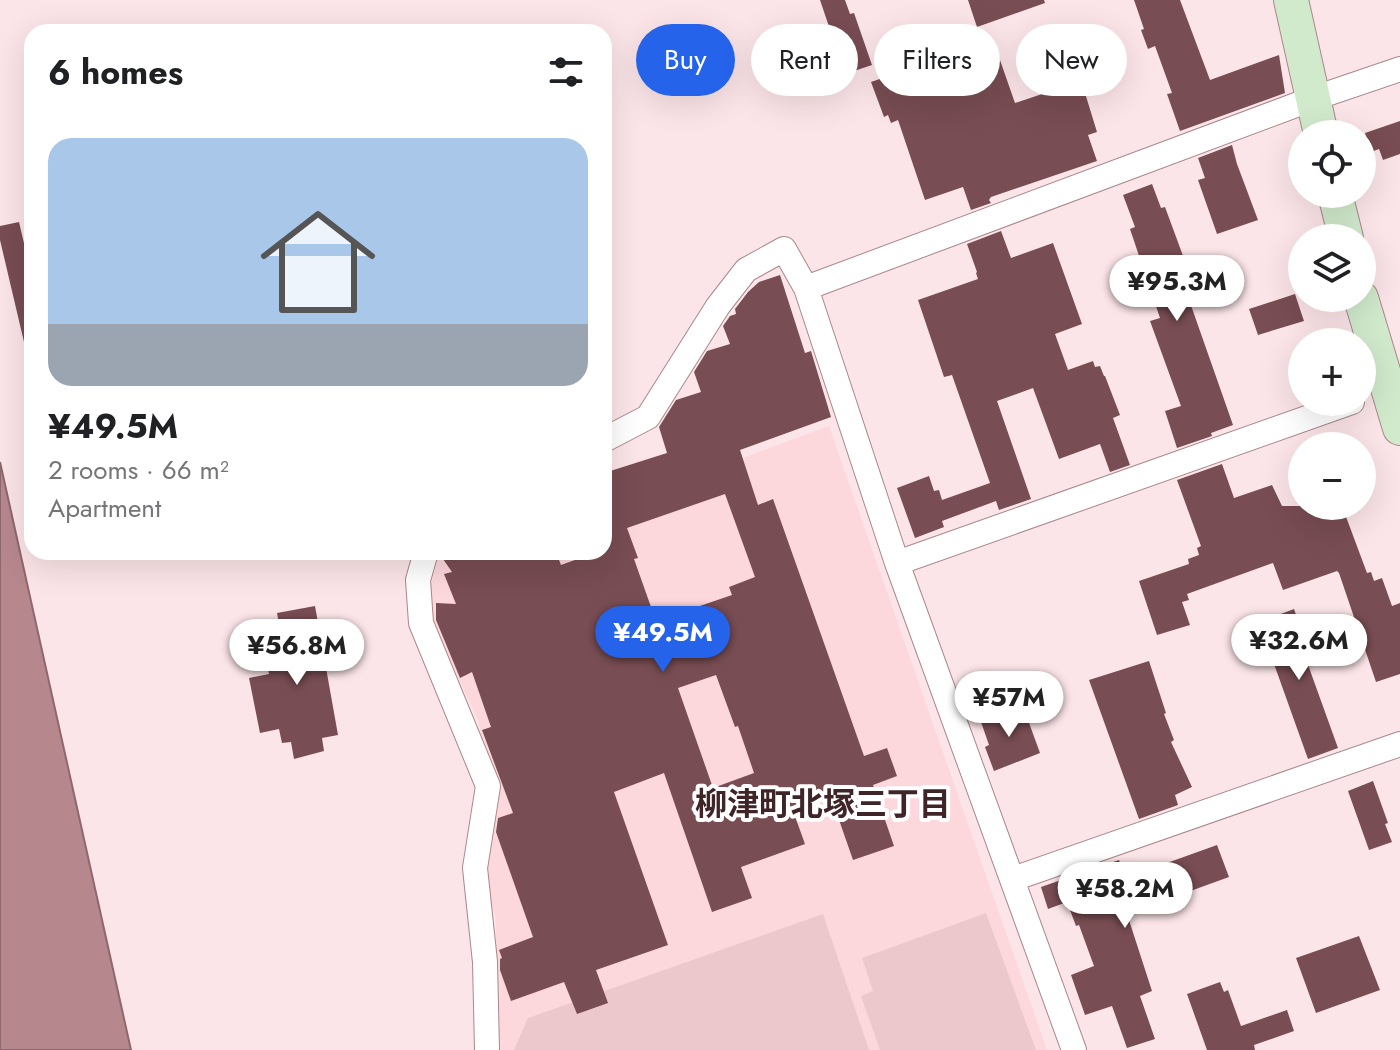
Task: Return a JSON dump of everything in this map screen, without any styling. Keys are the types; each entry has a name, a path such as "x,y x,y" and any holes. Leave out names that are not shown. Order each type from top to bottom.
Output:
{"main road":[{"path":"1291,0 1317,120"},
{"path":"1376,395 1400,428"}],"street":[{"path":"806,288 1400,69"},
{"path":"612,436 648,417 718,306 746,270 784,249 806,288 897,563 1074,1050"},
{"path":"897,563 1312,416"},
{"path":"424,560 418,580 421,623 488,786 475,868 485,962 487,1050"},
{"path":"1013,879 1400,744"}],"shaded area":[{"path":"829,426 1047,1050 495,1050 496,918 480,863 492,788 478,720 432,621 430,590 437,560 612,560 612,506"},
{"path":"0,462 131,1050 0,1050"},
{"path":"986,913 1036,1050 880,1050 861,996 873,991 862,958"},
{"path":"823,914 869,1050 514,1050 528,1018"}],"building":[{"path":"820,0 845,0 858,24 828,24"},
{"path":"968,0 1044,0 1045,3 986,24 976,24"},
{"path":"1134,0 1180,0 1210,80 1279,55 1285,93 1180,131 1167,94 1172,93 1155,46 1148,49"},
{"path":"858,25 872,65 858,70"},
{"path":"1000,60 1015,103 1036,96 1086,96 1097,132 1088,135 1097,161 991,197 991,203 971,210 963,187 925,200 898,120 891,123 888,115 884,117 876,96 1000,96"},
{"path":"1400,121 1400,154 1383,160 1379,149 1376,150 1376,129"},
{"path":"1232,145 1258,220 1217,234 1198,180 1205,178 1198,158"},
{"path":"1152,184 1161,208 1165,207 1196,291 1187,294 1233,425 1177,448 1165,411 1181,406 1150,321 1160,318 1130,229 1135,227 1123,195"},
{"path":"19,222 24,243 24,342 0,240 0,226"},
{"path":"1001,231 1011,258 1053,243 1082,324 1055,334 1068,370 1093,361 1095,367 1100,366 1120,415 1113,418 1130,465 1110,472 1100,444 1059,459 1033,388 997,401 1031,499 999,510 996,501 942,521 944,527 915,538 897,488 929,476 934,491 939,490 942,500 990,483 952,375 944,377 918,300 978,279 967,244"},
{"path":"780,275 805,353 811,351 831,417 740,450 758,505 773,499 864,756 887,748 897,776 873,785 894,846 853,860 830,794 792,808 805,844 741,867 752,898 712,912 664,773 614,792 668,945 596,970 608,1003 577,1014 564,982 511,1001 500,970 502,958 499,950 533,937 496,832 498,818 513,813 482,730 491,727 472,672 460,678 436,620 436,603 456,604 444,574 452,572 444,560 559,560 561,565 575,560 612,560 612,470 667,453 659,427 676,400 701,392 694,372 707,351 730,344 723,326 730,316 736,314 735,309 759,282","holes":["725,494 755,577 729,587 732,595 656,621 634,559 638,558 627,528","716,675 735,727 738,726 754,773 713,788 678,688"]},
{"path":"1288,296 1288,312 1301,312 1304,321 1258,335 1249,309"},
{"path":"1222,464 1234,498 1272,485 1282,506 1288,506 1288,520 1347,520 1367,573 1371,572 1374,581 1382,578 1392,606 1400,603 1400,674 1376,682 1337,571 1283,590 1273,563 1187,594 1189,600 1182,602 1190,625 1157,635 1139,581 1189,564 1188,559 1199,555 1197,548 1201,546 1177,480"},
{"path":"315,606 338,735 322,738 324,751 294,759 291,742 282,743 279,729 260,733 249,678 269,674 267,664 286,660 277,613"},
{"path":"1294,609 1314,659 1307,662 1338,748 1308,759 1259,622"},
{"path":"1149,661 1174,740 1171,742 1192,787 1175,795 1178,805 1139,819 1089,680"},
{"path":"1021,708 1040,753 994,771 985,747 989,745 981,722"},
{"path":"1373,781 1392,842 1369,850 1348,791"},
{"path":"1217,845 1229,877 1127,914 1152,991 1140,996 1155,1039 1127,1048 1112,1006 1085,1015 1071,975 1094,966 1067,902 1048,909 1041,887 1119,860 1125,878"},
{"path":"1359,936 1380,990 1316,1013 1296,958"},
{"path":"1220,982 1224,992 1228,990 1241,1026 1287,1010 1294,1031 1254,1045 1255,1050 1207,1050 1187,994"}],"district":[{"name":"柳津町北塚三丁目","path":"823,804"}]}
